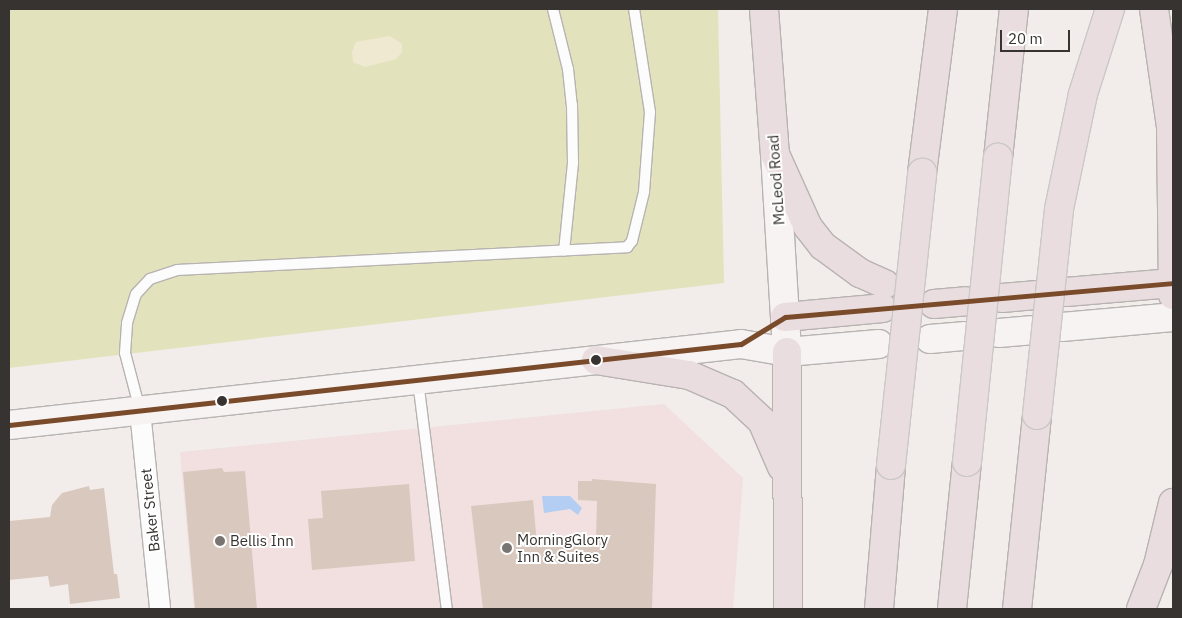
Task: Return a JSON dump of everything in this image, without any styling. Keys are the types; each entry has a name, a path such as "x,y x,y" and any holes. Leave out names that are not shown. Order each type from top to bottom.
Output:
{"highway":[{"name":"McLeod Road","path":"764,9 775,154"},
{"path":"922,173 924,9"},
{"path":"879,609 891,465 922,173 942,9"},
{"path":"952,609 1014,9"},
{"path":"1017,609 1059,209 1083,94 1110,9"},
{"path":"1066,292 1173,287 1172,131 1154,9"},
{"path":"775,154 808,227 823,246 860,274 884,296 786,317"},
{"path":"1002,298 1035,295"},
{"path":"934,299 966,301"},
{"path":"787,352 788,609"},
{"path":"596,360 689,374 733,394 762,421 788,485"},
{"path":"1141,609 1158,565 1173,502"}],"main road":[{"name":"McLeod Road","path":"775,154 787,352"},
{"path":"741,344 786,317"},
{"path":"1062,327 1173,317"},
{"path":"998,333 1031,330"},
{"path":"930,339 963,336"},
{"path":"9,425 741,344 787,352 879,344"}],"street":[{"name":"Baker Street","path":"140,411 160,609"}],"lane":[{"path":"553,9 568,68 572,105 573,163 564,251"},
{"path":"140,411 125,353 127,323 136,294 150,279 177,270 627,247 632,241 644,192 650,112 634,9"},
{"path":"418,380 447,609"}],"shaded area":[{"path":"664,404 743,478 733,609 194,609 180,452"}],"green space":[{"path":"9,9 718,9 724,283 9,368"}],"sand":[{"path":"390,36 402,44 402,52 396,59 365,67 353,62 352,52 356,42"}],"water":[{"path":"542,496 570,496 582,508 578,515 570,509 544,513"}],"building":[{"name":"Bellis Inn","path":"222,468 224,472 245,471 257,609 195,609 183,472"},
{"name":"MorningGlory Inn & Suites","path":"592,479 656,484 652,609 483,609 471,506 533,500 537,544 596,538 597,501 578,500 578,481 592,481"},
{"path":"409,484 415,561 312,570 308,519 323,518 321,491"},
{"path":"89,486 90,490 104,488 114,574 117,574 120,598 70,604 68,584 50,587 48,576 9,580 9,521 50,517 52,505 62,493"}],"transit line":[{"path":"9,425 741,344 785,317 1173,283"}],"place":[{"name":"Bellis Inn","path":"220,541"},
{"name":"MorningGlory Inn & Suites","path":"507,548"}]}
